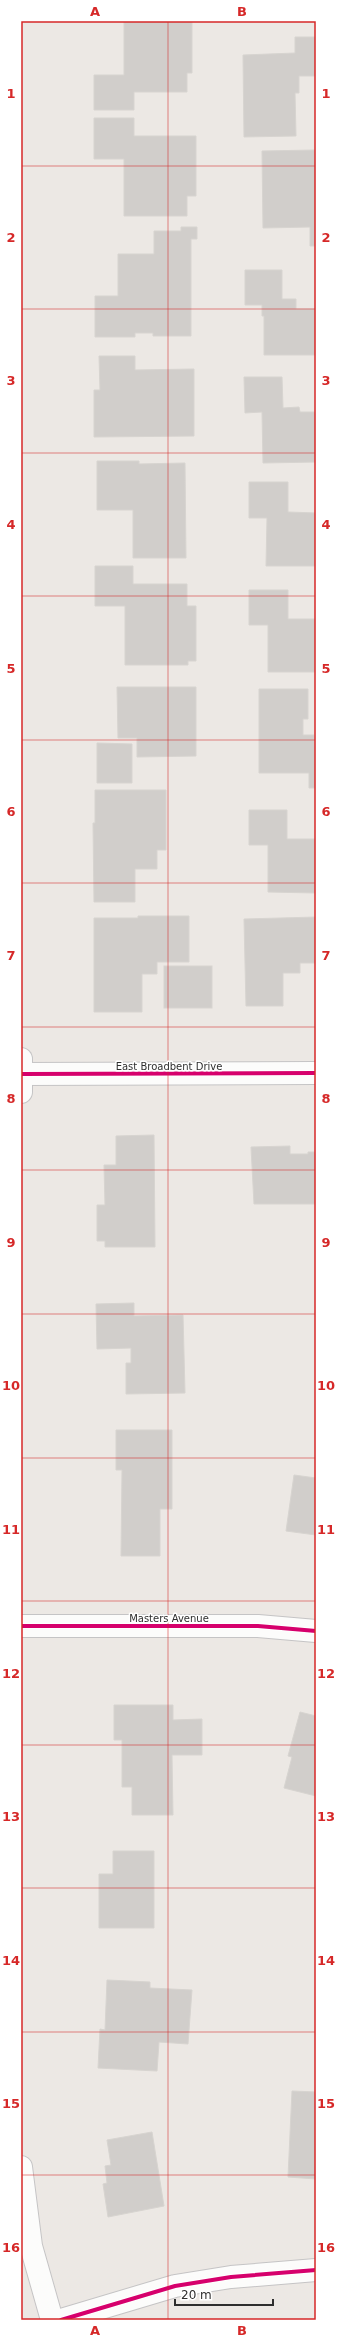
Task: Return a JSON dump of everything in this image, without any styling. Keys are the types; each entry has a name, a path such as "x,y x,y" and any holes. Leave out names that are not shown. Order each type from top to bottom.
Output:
{"street":[{"path":"21,1058 21,1092"},
{"name":"East Broadbent Drive","path":"21,1074 316,1073"},
{"name":"Masters Avenue","path":"21,1626 258,1626 316,1632"},
{"path":"21,2167 31,2246 52,2320"},
{"path":"62,2320 175,2286 231,2277 316,2270"}],"building":[{"path":"124,21 192,21 192,73 187,73 187,92 134,92 134,110 94,110 94,75 124,75"},
{"path":"295,37 316,37 316,76 299,76 299,93 295,93 296,136 244,137 243,55 295,53"},
{"path":"94,118 134,118 134,136 196,136 196,196 187,196 187,216 124,216 124,159 94,159"},
{"path":"315,150 316,246 310,246 310,227 263,228 262,151"},
{"path":"181,227 197,227 197,239 191,239 191,336 153,336 153,333 135,333 135,337 95,337 95,296 118,296 118,254 154,254 154,231 181,231"},
{"path":"245,270 282,270 282,299 296,299 296,309 315,309 316,307 316,355 264,355 264,316 262,316 262,305 245,305"},
{"path":"99,356 135,356 135,370 194,369 194,436 94,437 94,390 100,390"},
{"path":"244,377 282,377 283,408 299,407 300,412 316,412 316,462 263,463 262,412 245,413"},
{"path":"97,461 139,461 139,464 185,463 186,558 133,558 133,510 97,510"},
{"path":"249,482 288,482 288,512 316,513 316,566 266,566 267,518 249,518"},
{"path":"95,566 133,566 133,584 187,584 187,606 196,606 196,661 188,661 188,665 125,665 125,606 95,606"},
{"path":"249,590 288,590 288,619 316,619 316,672 268,672 268,625 249,625"},
{"path":"117,687 196,687 196,756 137,757 137,738 118,738"},
{"path":"259,689 308,689 308,719 303,719 303,735 314,735 316,788 309,788 309,773 259,773"},
{"path":"97,743 132,744 132,783 97,783"},
{"path":"95,790 166,790 166,850 157,850 157,869 135,869 135,902 94,902 93,823 95,823"},
{"path":"249,810 287,810 287,839 316,839 316,893 268,892 268,845 249,845"},
{"path":"138,916 189,916 189,962 157,962 157,974 142,974 142,1012 94,1012 94,918 138,918"},
{"path":"316,917 316,967 315,963 300,963 300,973 283,973 283,1006 246,1006 244,919"},
{"path":"164,966 212,966 212,1008 164,1008"},
{"path":"154,1135 155,1247 105,1247 105,1241 97,1241 97,1205 105,1205 104,1165 116,1165 116,1136"},
{"path":"290,1146 290,1154 308,1154 308,1152 316,1152 316,1204 254,1204 251,1147"},
{"path":"134,1303 134,1316 183,1315 185,1393 126,1394 126,1363 131,1363 131,1348 97,1349 96,1304"},
{"path":"116,1430 172,1430 172,1509 160,1509 160,1556 121,1556 122,1470 116,1470"},
{"path":"294,1475 316,1478 316,1535 286,1531"},
{"path":"114,1705 173,1705 173,1720 202,1719 202,1755 172,1755 173,1815 132,1815 132,1787 122,1787 122,1740 114,1740"},
{"path":"300,1712 316,1716 316,1796 284,1788 292,1757 288,1756"},
{"path":"113,1851 154,1851 154,1928 99,1928 99,1874 113,1874"},
{"path":"107,1980 150,1982 150,1988 192,1990 188,2044 159,2042 157,2071 98,2068 100,2029 105,2030"},
{"path":"292,2091 316,2092 316,2179 288,2177"},
{"path":"152,2132 164,2206 108,2217 103,2184 107,2183 105,2166 111,2165 107,2140"}],"cycle path":[{"path":"21,1074 316,1073"},
{"path":"21,1626 258,1626 316,1631"},
{"path":"61,2320 175,2286 231,2277 316,2270"}]}
